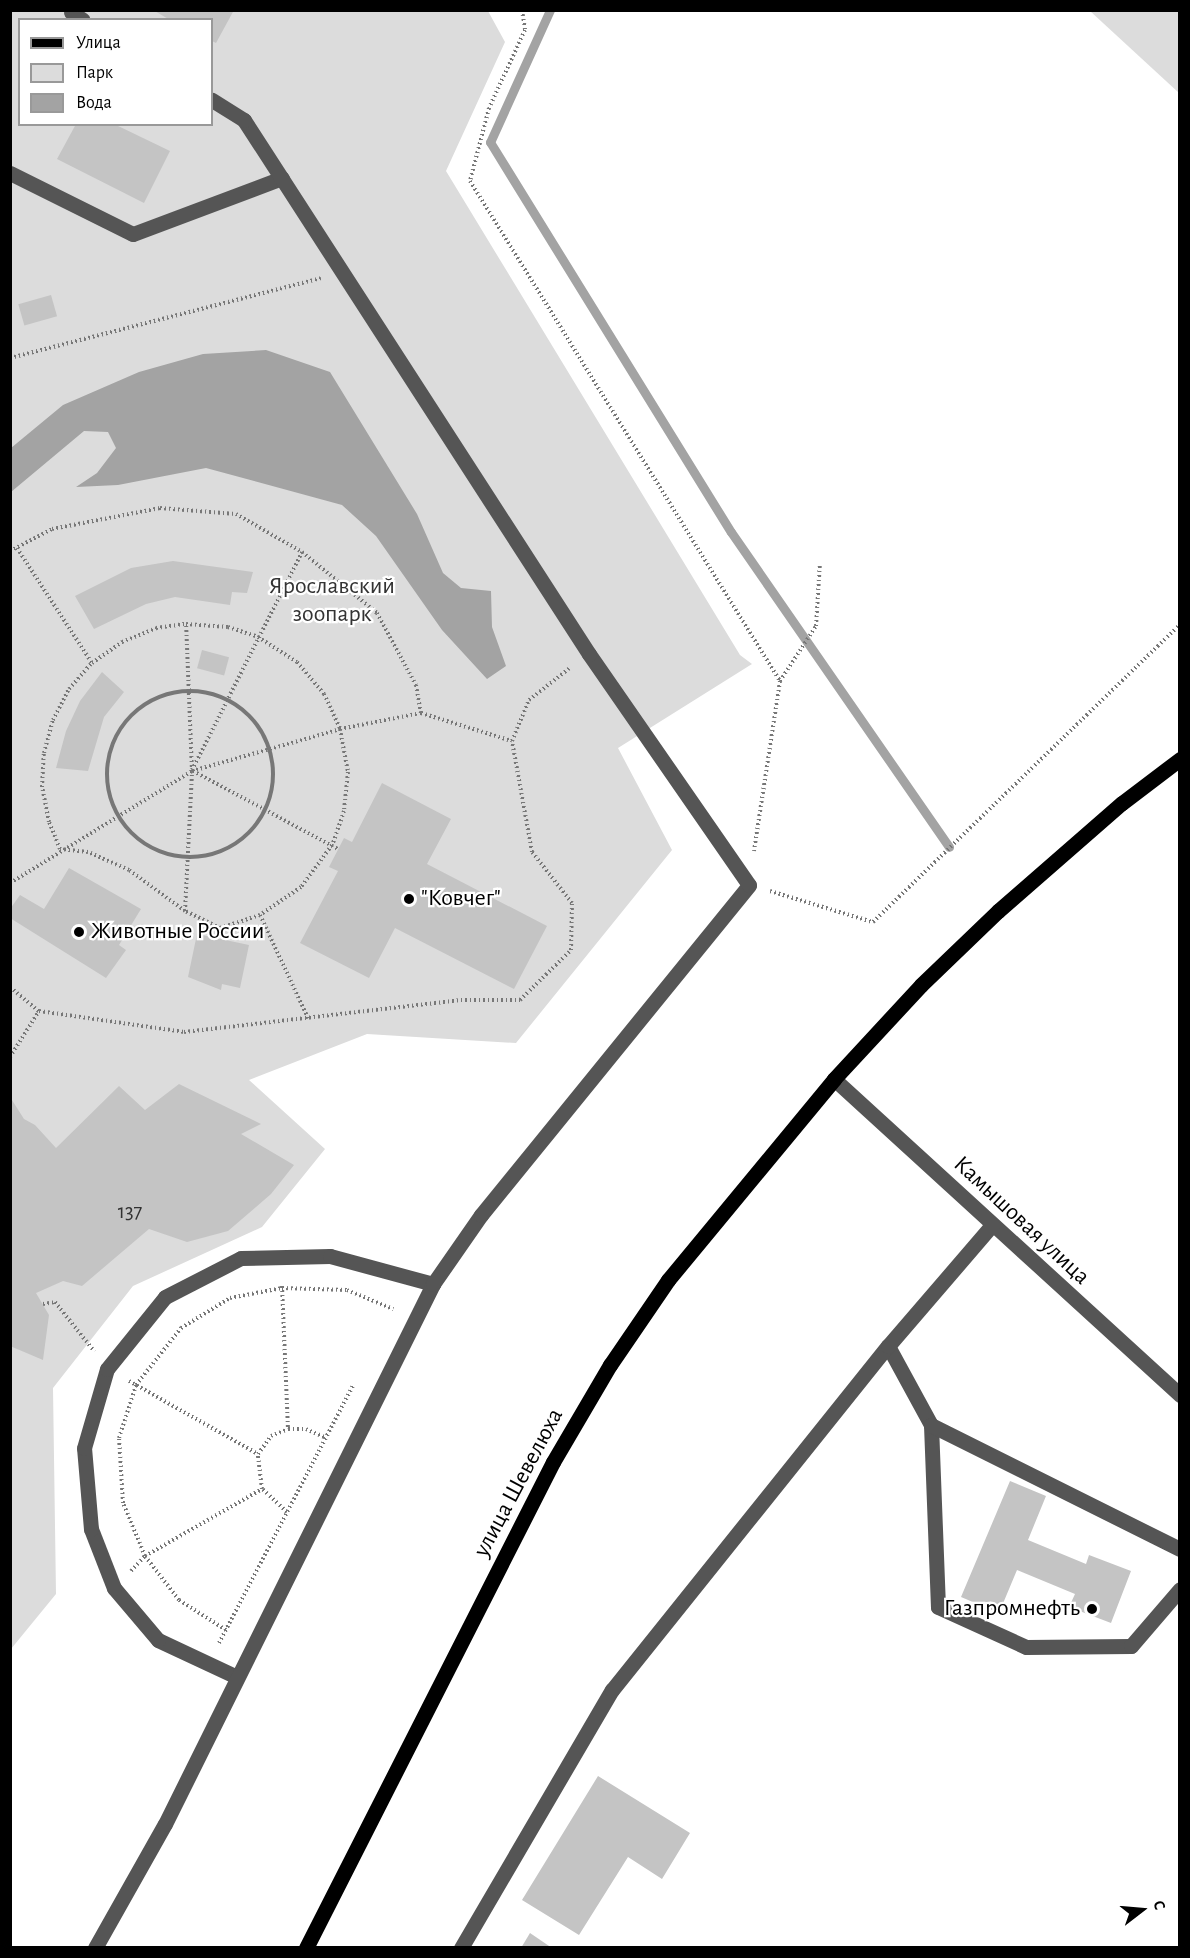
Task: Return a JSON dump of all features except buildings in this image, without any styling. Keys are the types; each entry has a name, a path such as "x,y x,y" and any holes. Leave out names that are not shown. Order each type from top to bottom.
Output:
{"main road":[{"name":"улица Шевелюха","path":"306,1947 553,1462 610,1365 668,1280 834,1079 921,985 998,911 1122,803 1179,759"}],"street":[{"path":"95,1947 165,1824 433,1284 481,1215 749,885 589,654 244,120 213,101"},
{"path":"10,173 133,234 282,178"},
{"name":"Камышовая улица","path":"834,1079 1179,1395"},
{"path":"461,1947 612,1690 888,1346 992,1225"},
{"path":"237,1677 207,1665 158,1640 114,1588 91,1529 84,1448 107,1368 165,1297 241,1258 330,1256 433,1284"},
{"path":"888,1346 931,1425 938,1607 1026,1647 1131,1646 1179,1589"},
{"path":"931,1425 1179,1549"}],"path":[{"path":"522,10 525,30 489,108 470,181 780,681"},
{"path":"10,358 344,272"},
{"path":"10,551 52,529 160,508 236,514 302,552 377,613 416,685 421,713"},
{"path":"17,548 92,663"},
{"path":"192,771 302,552"},
{"path":"820,563 816,626 780,681 749,885 873,922 1179,626"},
{"path":"185,911 192,771 186,624"},
{"path":"186,624 228,627 258,637 297,662 324,694 340,729 348,772 344,811 332,845 301,887 260,915 220,928 185,911 129,870 88,852 60,849 49,822 42,788 44,753 53,720 69,689 92,663 122,642 156,628 186,624"},
{"path":"10,987 39,1011 184,1032 461,1000 520,1000 571,950 572,903 532,852 512,741 529,700 589,654"},
{"path":"189,691 226,700 248,715 269,748 272,790 265,810 251,830 233,846 211,855 188,858 161,852 137,839 117,814 109,795 107,770 112,746 124,723 149,702 189,691"},
{"path":"10,883 60,849 192,771 269,748 340,729 421,713 512,741"},
{"path":"192,771 338,849"},
{"path":"260,915 308,1018"},
{"path":"10,1057 39,1011"},
{"path":"280,1257 288,1429"},
{"path":"388,1319 409,1279"},
{"path":"226,1630 179,1600 145,1556 123,1503 119,1438 136,1385 181,1328 230,1298 282,1288 347,1290 393,1309"},
{"path":"43,1304 55,1302 107,1368 258,1454"},
{"path":"207,1665 357,1378"},
{"path":"288,1512 262,1489 258,1454 271,1436 288,1429 306,1429 326,1438"},
{"path":"114,1588 145,1556 262,1489"}],"green space":[{"name":"Ярославский зоопарк","path":"11,11 488,11 505,42 446,171 740,655 752,664 618,748 672,850 516,1043 367,1034 249,1080 325,1149 262,1227 133,1286 53,1388 56,1594 11,1649"},
{"path":"1090,11 1179,11 1179,93"}],"water":[{"path":"266,350 330,372 417,514 443,573 461,588 491,591 492,627 506,666 487,679 442,630 376,536 342,505 206,468 118,485 76,487 97,473 116,448 108,432 84,431 11,492 11,448 63,405 139,372 203,354"}],"waterway":[{"path":"550,10 490,142 731,532 949,847"}],"place":[{"name":"\"Ковчег\"","path":"409,899"},
{"name":"Животные России","path":"79,932"},
{"name":"Газпромнефть","path":"1092,1609"}]}
